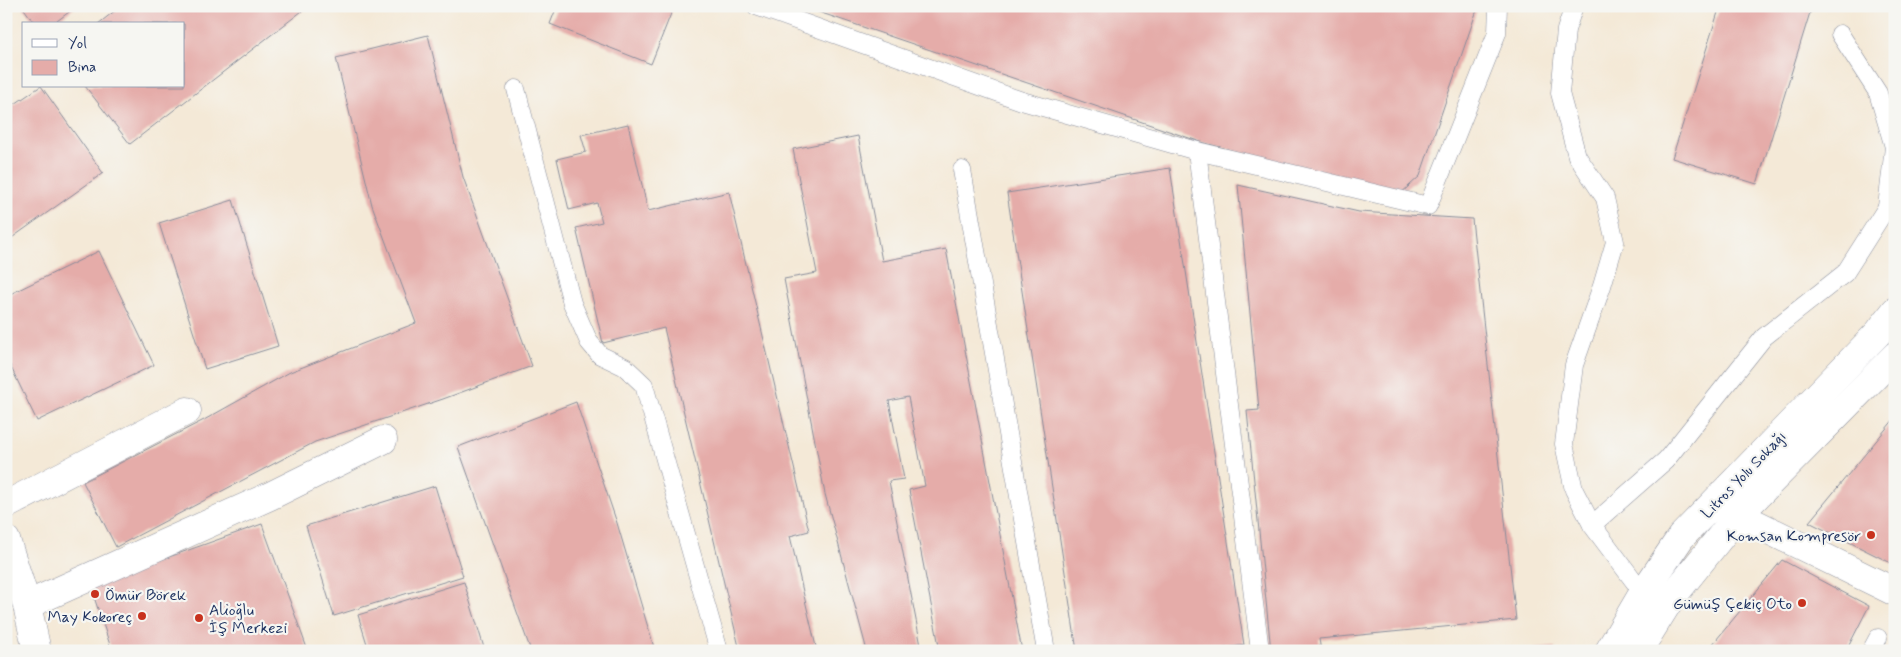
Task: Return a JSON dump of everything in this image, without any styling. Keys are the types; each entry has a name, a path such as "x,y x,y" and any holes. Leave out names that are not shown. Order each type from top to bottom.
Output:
{"main road":[{"name":"Litros Yolu Sokağı","path":"1609,651 1643,593 1681,537 1878,333 1895,311"},
{"name":"Litros Yolu Sokağı","path":"1638,651 1669,601 1738,515 1894,359"},
{"path":"6,505 187,411"},
{"path":"27,605 270,496 383,440"},
{"path":"1738,515 1895,592"},
{"path":"6,540 27,605 37,651"}],"lane":[{"path":"756,6 1022,101 1197,151 1428,206 1497,33 1498,6"},
{"path":"1574,6 1566,30 1560,93 1577,156 1605,198 1614,242 1602,286 1574,365 1564,444 1574,490 1592,525 1643,593"},
{"path":"1592,525 1666,460 1764,337 1845,273 1887,207 1894,147 1878,93 1840,34"},
{"path":"516,89 572,304 589,342 600,355 625,367 644,385 719,651"},
{"path":"1197,151 1260,651"},
{"path":"962,170 1046,651"}],"building":[{"path":"22,6 77,6 56,22 34,22"},
{"path":"121,6 304,6 306,8 130,144 87,88 185,88 185,22 101,22"},
{"path":"557,6 674,6 651,64 550,24"},
{"path":"1720,6 1812,6 1757,184 1672,158"},
{"path":"804,7 1478,7 1420,176 1398,196 1198,141"},
{"path":"428,35 463,177 532,366 443,399 315,442 116,547 83,482 204,420 290,372 416,323 372,205 336,58"},
{"path":"38,88 42,88 103,173 6,242 6,110"},
{"path":"628,124 648,211 729,192 809,531 790,536 817,651 740,651 664,328 603,343 576,228 602,222 597,203 569,210 557,159 586,152 581,135"},
{"path":"858,136 882,261 946,249 1022,651 940,651 909,490 925,486 908,397 889,401 904,479 889,481 922,651 867,651 825,494 784,279 817,273 793,149"},
{"path":"1170,168 1244,645 1208,651 1077,651 1007,193"},
{"path":"1238,185 1359,212 1472,219 1516,620 1319,639 1321,651 1271,651 1247,411 1259,410"},
{"path":"233,200 278,346 205,369 159,223"},
{"path":"99,251 154,365 37,421 6,357 6,296"},
{"path":"576,402 617,523 655,651 531,651 458,447"},
{"path":"1895,418 1895,565 1809,522"},
{"path":"435,486 463,576 334,616 306,526"},
{"name":"Alioğlu İş Merkezi","path":"262,524 308,651 112,651 90,585"},
{"path":"1782,560 1869,606 1846,651 1707,651"},
{"path":"464,582 485,651 347,651 367,644 358,615"},
{"path":"1555,647 1555,651 1534,651 1534,649"}],"place":[{"name":"Komsan Kompresör","path":"1871,535"},
{"name":"Ömür Börek","path":"95,594"},
{"name":"Gümüş Çekiç Oto","path":"1802,603"},
{"name":"May Kokoreç","path":"142,616"},
{"name":"Alioğlu İş Merkezi","path":"199,618"}]}
